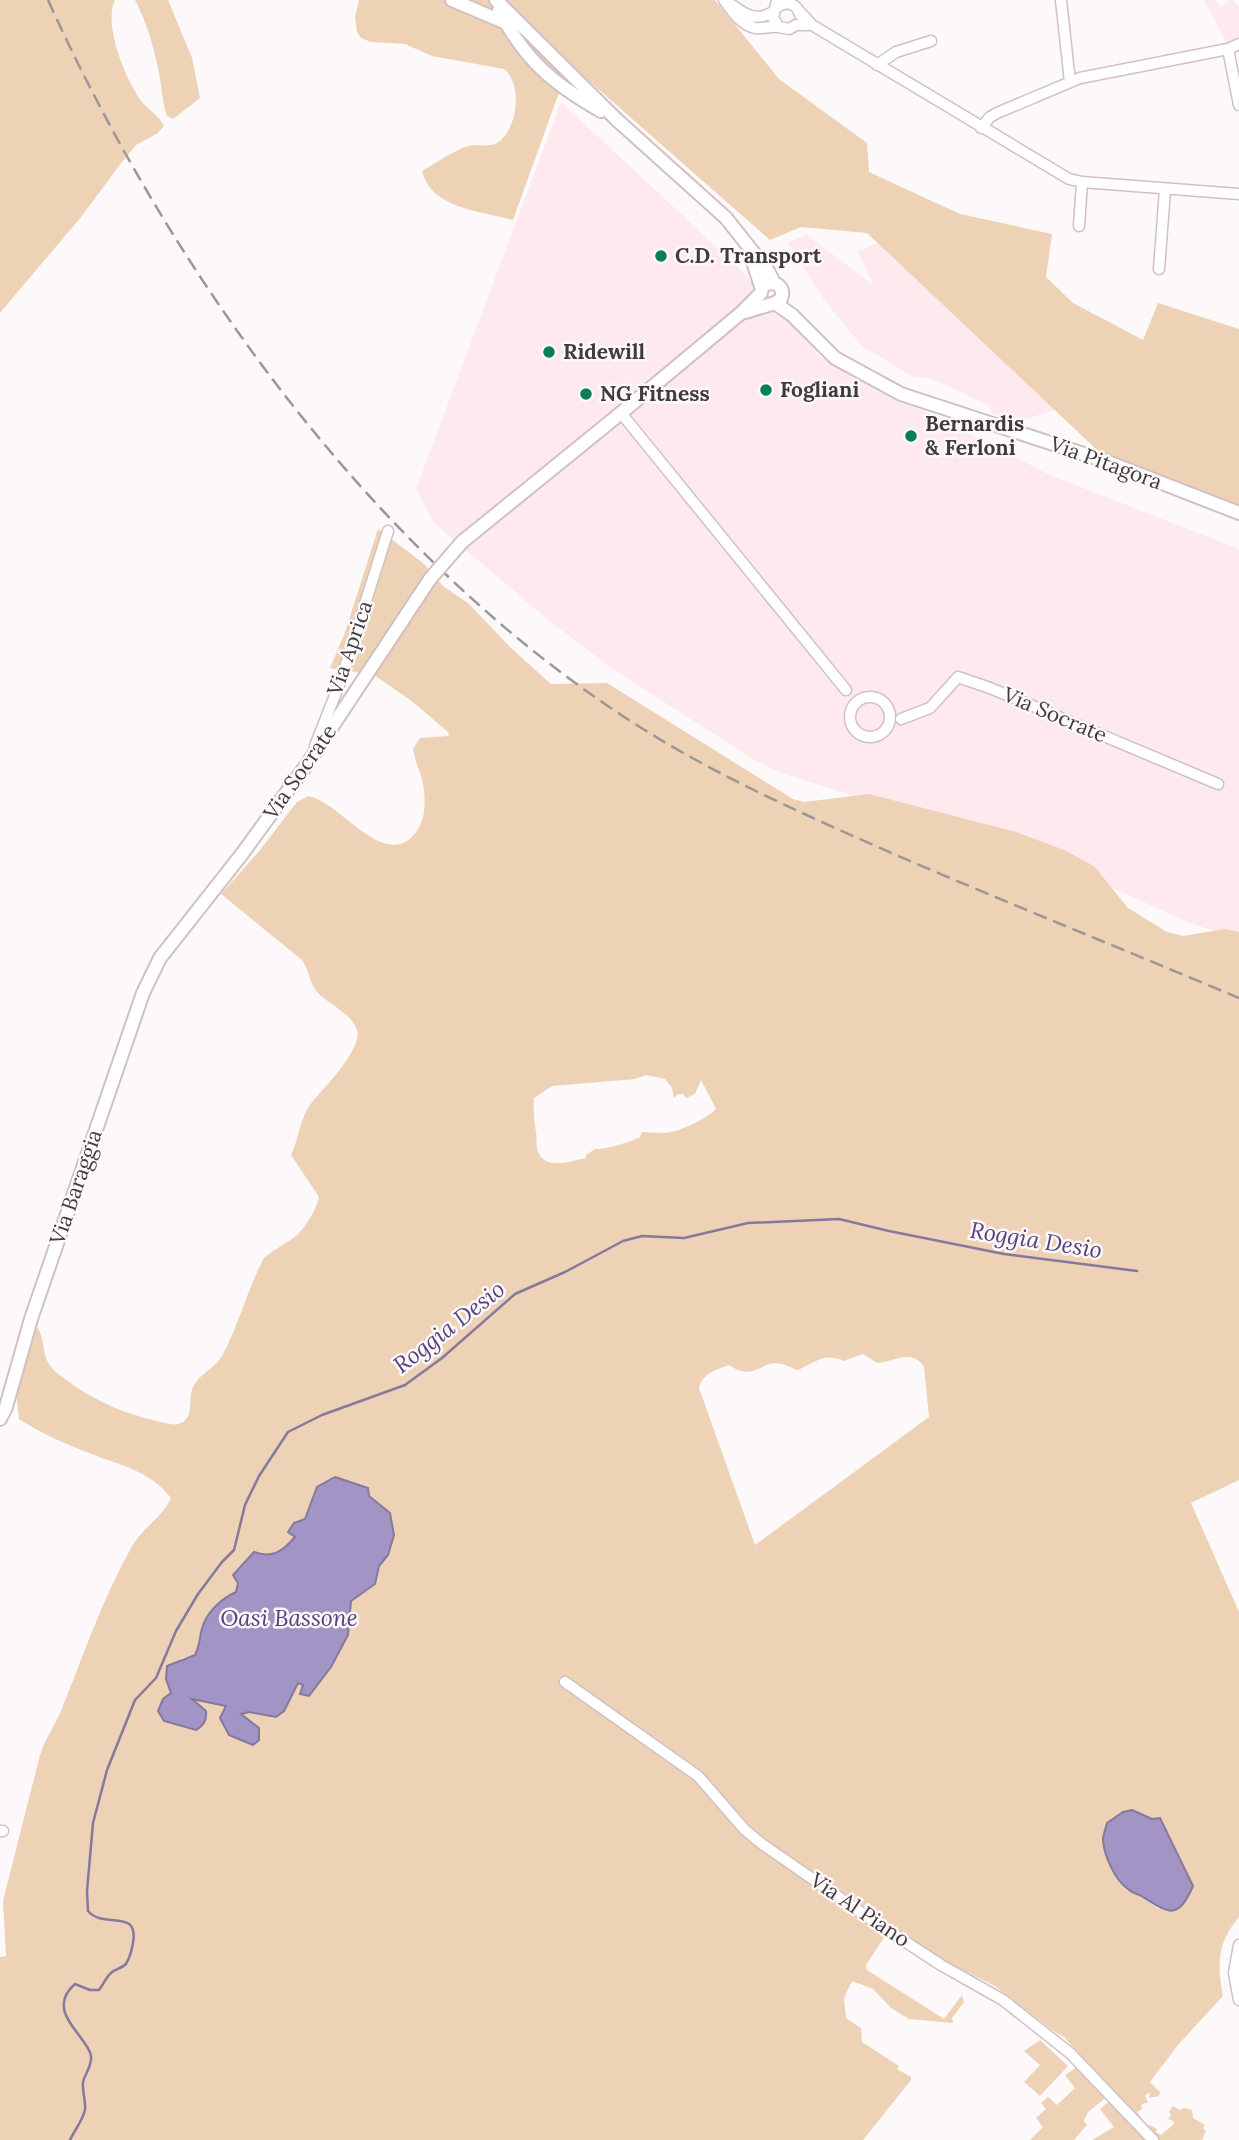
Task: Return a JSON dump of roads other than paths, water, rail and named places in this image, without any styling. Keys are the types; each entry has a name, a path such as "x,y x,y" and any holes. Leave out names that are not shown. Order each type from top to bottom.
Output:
{"street":[{"path":"452,0 506,23"},
{"path":"495,0 506,23 540,68 554,81 617,120"},
{"path":"495,0 617,120 726,218 782,290 741,313 621,413 846,690 852,708 851,725 863,736 874,737 901,719 875,697 864,698 846,690"},
{"path":"1061,0 1070,82"},
{"path":"725,1 754,17 762,18 776,6 793,5 812,25 1054,172 1082,183 1239,194"},
{"path":"725,1 738,18 754,27 789,29 796,25 812,25"},
{"path":"793,5 800,18 796,25"},
{"path":"776,6 774,22 779,27"},
{"path":"877,65 896,52 931,41"},
{"path":"981,128 997,113 1070,82 1106,71 1228,49 1239,44"},
{"path":"1228,49 1239,105"},
{"path":"540,68 542,63 553,58"},
{"path":"554,81 561,81 565,69"},
{"path":"1079,226 1082,183"},
{"path":"1159,270 1165,190"},
{"path":"746,243 770,297"},
{"name":"Via Pitagora","path":"770,297 835,358 901,394 1108,462 1239,513"},
{"name":"Via Socrate","path":"160,958 242,854 308,763 430,579 462,542 621,413"},
{"name":"Via Aprica","path":"308,763 341,680 388,531"},
{"name":"Via Socrate","path":"901,719 930,708 958,677 982,684 1218,784"},
{"path":"852,708 864,698"},
{"path":"887,728 891,718 888,707"},
{"name":"Via Baraggia","path":"0,1419 6,1407 31,1319 143,993 160,958"},
{"name":"Via Al Piano","path":"565,1682 698,1776 745,1830 762,1843 941,1965 1003,2000 1070,2053 1153,2140"},
{"path":"1239,1945 1234,1973 1239,2000"}],"water":[{"name":"Oasi Bassone","path":"335,1477 368,1488 369,1496 390,1513 394,1535 388,1555 379,1566 375,1584 351,1601 348,1635 331,1667 309,1696 300,1694 303,1685 298,1683 284,1711 276,1717 249,1712 241,1714 259,1728 259,1740 253,1745 229,1735 220,1718 226,1706 192,1699 206,1711 204,1722 196,1730 164,1721 158,1711 163,1699 171,1693 166,1679 167,1666 195,1655 202,1627 210,1613 217,1604 236,1592 238,1583 233,1575 254,1552 272,1554 291,1542 295,1537 288,1532 294,1523 305,1519 317,1487"},
{"path":"1132,1810 1152,1819 1160,1818 1193,1886 1178,1909 1167,1910 1131,1892 1111,1867 1103,1840 1107,1823 1123,1812"}],"waterway":[{"name":"Roggia Desio","path":"70,2140 85,2110 83,2082 91,2056 65,2014 66,1994 75,1984 90,1990 99,1990 110,1974 126,1964 133,1943 131,1925 103,1919 88,1911 87,1891 93,1823 107,1770 135,1700 156,1678 176,1631 198,1594 234,1550 245,1505 259,1476 288,1432 322,1415 405,1385 442,1358 515,1294 565,1272 623,1241 642,1236 684,1238 748,1223 839,1219 1004,1254 1137,1271"}],"railway":[{"path":"48,0 99,105 157,209 223,310 294,408 373,500 457,585 547,662 643,729 767,796 896,855 1239,998"}],"place":[{"name":"C.D. Transport","path":"661,256"},
{"name":"Ridewill","path":"549,352"},
{"name":"Fogliani","path":"766,390"},
{"name":"NG Fitness","path":"586,394"},
{"name":"Bernardis & Ferloni","path":"911,436"}]}
